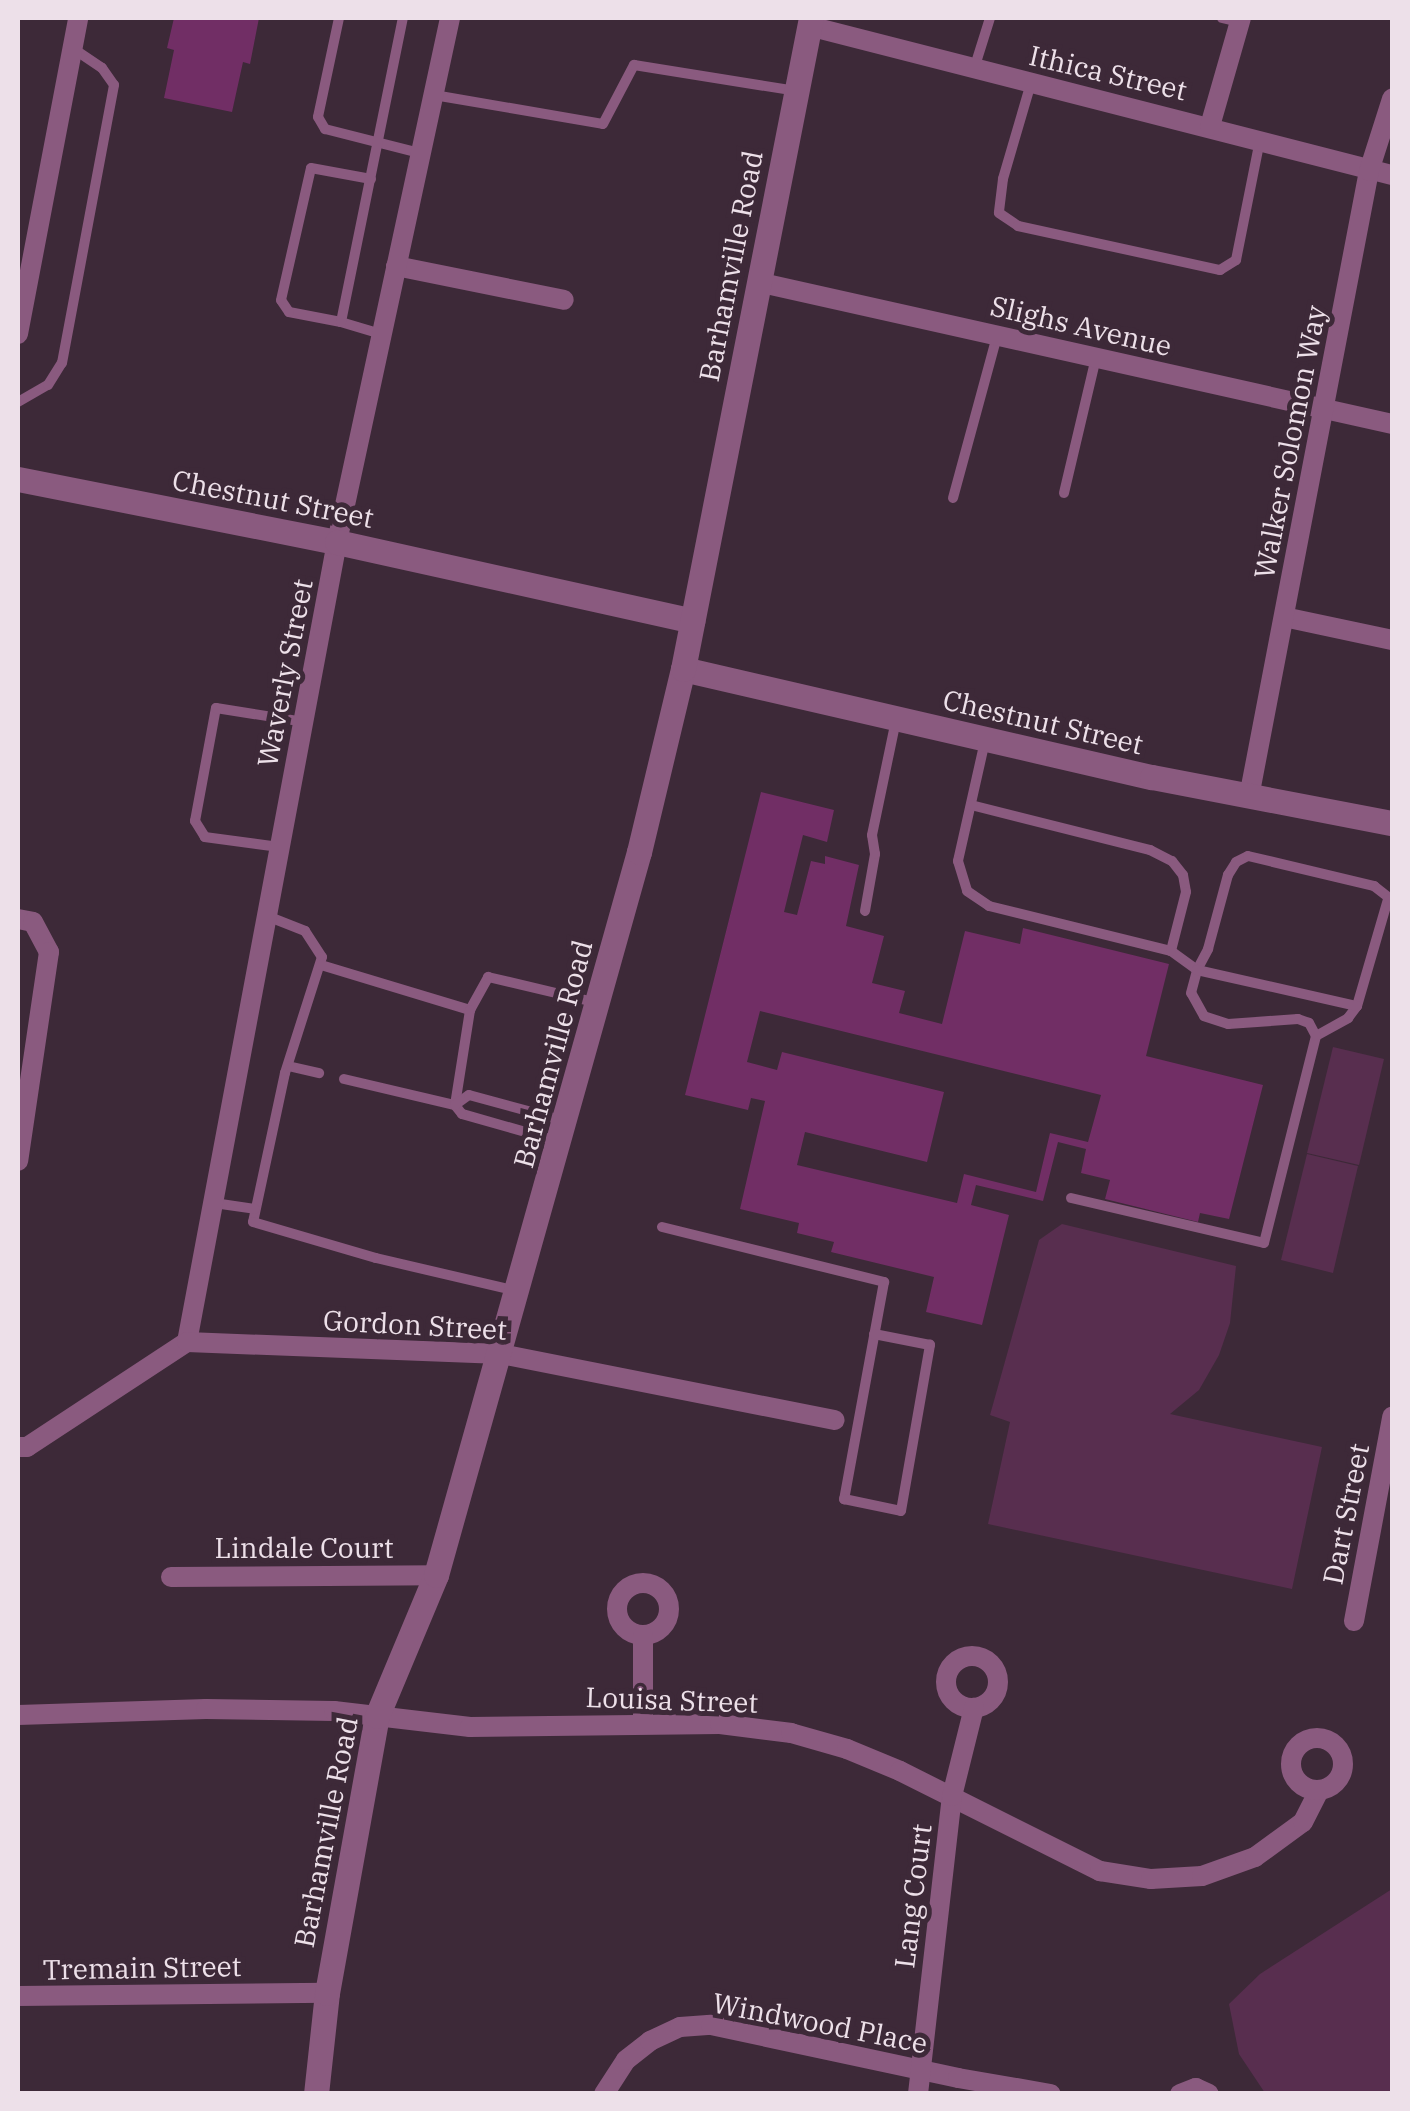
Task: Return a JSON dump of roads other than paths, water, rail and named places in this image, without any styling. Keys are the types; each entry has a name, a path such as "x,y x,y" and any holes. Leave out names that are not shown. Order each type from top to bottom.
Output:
{"street":[{"path":"18,334 78,18"},
{"name":"Waverly Street","path":"187,1342 337,542 450,18"},
{"path":"1210,126 1234,19"},
{"name":"Ithica Street","path":"810,22 974,69 1392,175"},
{"name":"Barhamville Road","path":"316,2094 326,1994 377,1716 436,1575 599,1004 682,669 810,22"},
{"name":"Walker Solomon Way","path":"1248,796 1326,409 1369,171 1392,99"},
{"path":"396,266 564,300"},
{"name":"Slighs Avenue","path":"758,282 1392,424"},
{"name":"Chestnut Street","path":"18,479 337,542 692,621"},
{"path":"1284,617 1392,640"},
{"name":"Chestnut Street","path":"682,669 986,740 1248,796 1392,822"},
{"path":"18,919 33,922 49,952 18,1161"},
{"path":"18,1447 27,1447 187,1342"},
{"name":"Gordon Street","path":"187,1342 501,1354 835,1420"},
{"name":"Dart Street","path":"1354,1621 1392,1417"},
{"name":"Lindale Court","path":"171,1577 436,1575"},
{"path":"643,1636 643,1722"},
{"name":"Lang Court","path":"918,2094 952,1796 974,1708"},
{"name":"Louisa Street","path":"18,1715 206,1709 377,1716 470,1727 643,1722 720,1724 790,1733 846,1748 1100,1871 1151,1880 1202,1876 1256,1857 1302,1822 1319,1790"},
{"name":"Tremain Street","path":"18,1996 326,1994"},
{"name":"Windwood Place","path":"604,2094 626,2060 650,2041 680,2027 711,2025 1051,2094"},
{"path":"1180,2094 1196,2088 1209,2094"}],"lane":[{"path":"338,18 318,117 325,129 420,153"},
{"path":"341,322 403,18"},
{"path":"974,69 990,18"},
{"path":"18,402 48,385 62,362 114,85 102,68 72,48"},
{"path":"433,95 603,124 634,65 796,91"},
{"path":"1030,83 998,213 1018,226 1220,270 1236,260 1260,140"},
{"path":"371,178 311,168 281,300 288,312 382,334"},
{"path":"953,498 997,336"},
{"path":"1064,493 1096,358"},
{"path":"280,848 205,837 195,821 216,708 304,722"},
{"path":"865,911 875,854 872,835 896,720"},
{"path":"986,740 958,861 962,882 973,898 989,906 1171,952 1197,970 1357,1006"},
{"path":"971,805 1150,850 1172,861 1183,875 1186,892 1171,952"},
{"path":"1071,1198 1264,1243 1316,1036 1309,1024 1298,1018 1228,1024 1204,1016 1192,992 1228,875 1236,862 1248,856 1374,886 1390,900 1357,1006 1348,1018 1316,1036"},
{"path":"268,916 305,931 321,949 321,965 288,1066 253,1222 267,1229 518,1291"},
{"path":"321,965 470,1010"},
{"path":"454,1105 470,1010 488,977 599,1004"},
{"path":"288,1066 318,1073"},
{"path":"344,1079 454,1105 462,1114 564,1132"},
{"path":"454,1105 469,1096 564,1132"},
{"path":"214,1203 255,1209"},
{"path":"662,1227 884,1282 874,1334 844,1499 902,1510 930,1345 874,1334"},
{"path":"835,1420 858,1425"}]}
